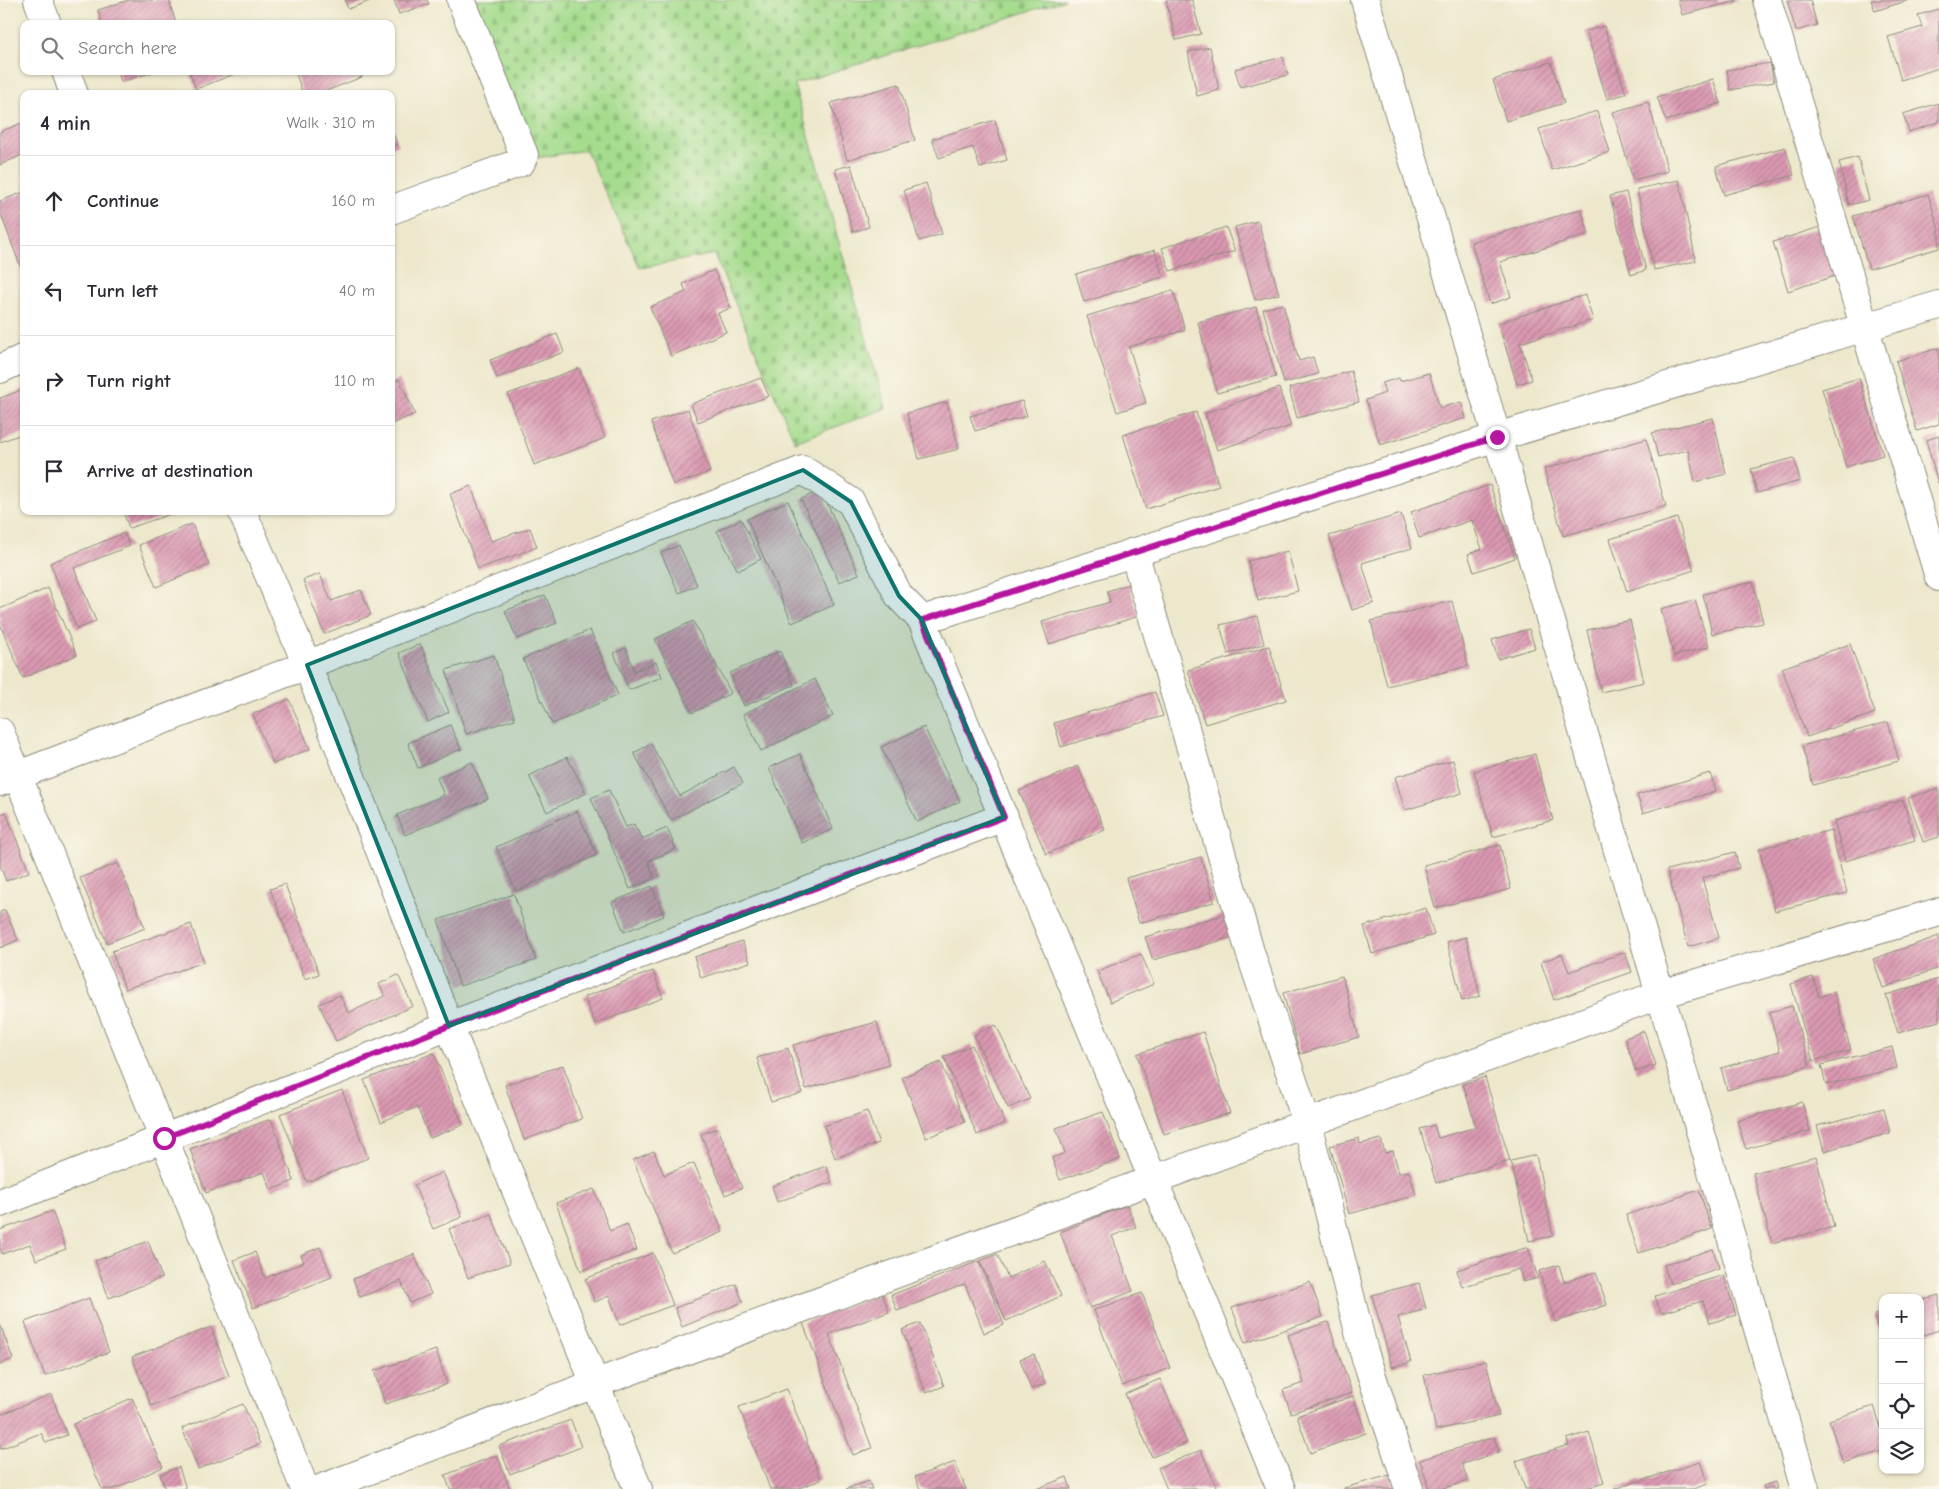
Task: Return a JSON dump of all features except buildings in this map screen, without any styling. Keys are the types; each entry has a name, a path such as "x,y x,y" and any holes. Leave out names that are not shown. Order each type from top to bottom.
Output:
{"street":[{"path":"38,0 46,20"},
{"path":"395,209 521,162 523,159 524,154 461,0"},
{"path":"1365,0 1497,437 1804,1489"},
{"path":"1767,0 1939,577"},
{"path":"67,75 73,90"},
{"path":"922,620 1497,437 1939,305"},
{"path":"0,369 20,360"},
{"path":"9,778 307,665 803,470 851,502 899,596 922,620 1152,1180 1282,1489"},
{"path":"244,515 307,665 449,1026 638,1489"},
{"path":"1134,552 1250,952 1307,1123 1364,1352 1409,1489"},
{"path":"0,732 9,778 164,1138 305,1489"},
{"path":"0,1203 449,1026 1004,817"},
{"path":"320,1489 594,1384 1660,994 1939,912"}],"highlighted area":[{"path":"803,470 851,502 899,596 922,620 1004,817 449,1026 307,665"}],"green space":[{"path":"472,0 1065,0 794,84 886,408 795,442 714,254 640,268 586,150 536,158"}],"route":[{"path":"164,1138 449,1026 1004,817 922,620 1497,437"}]}
